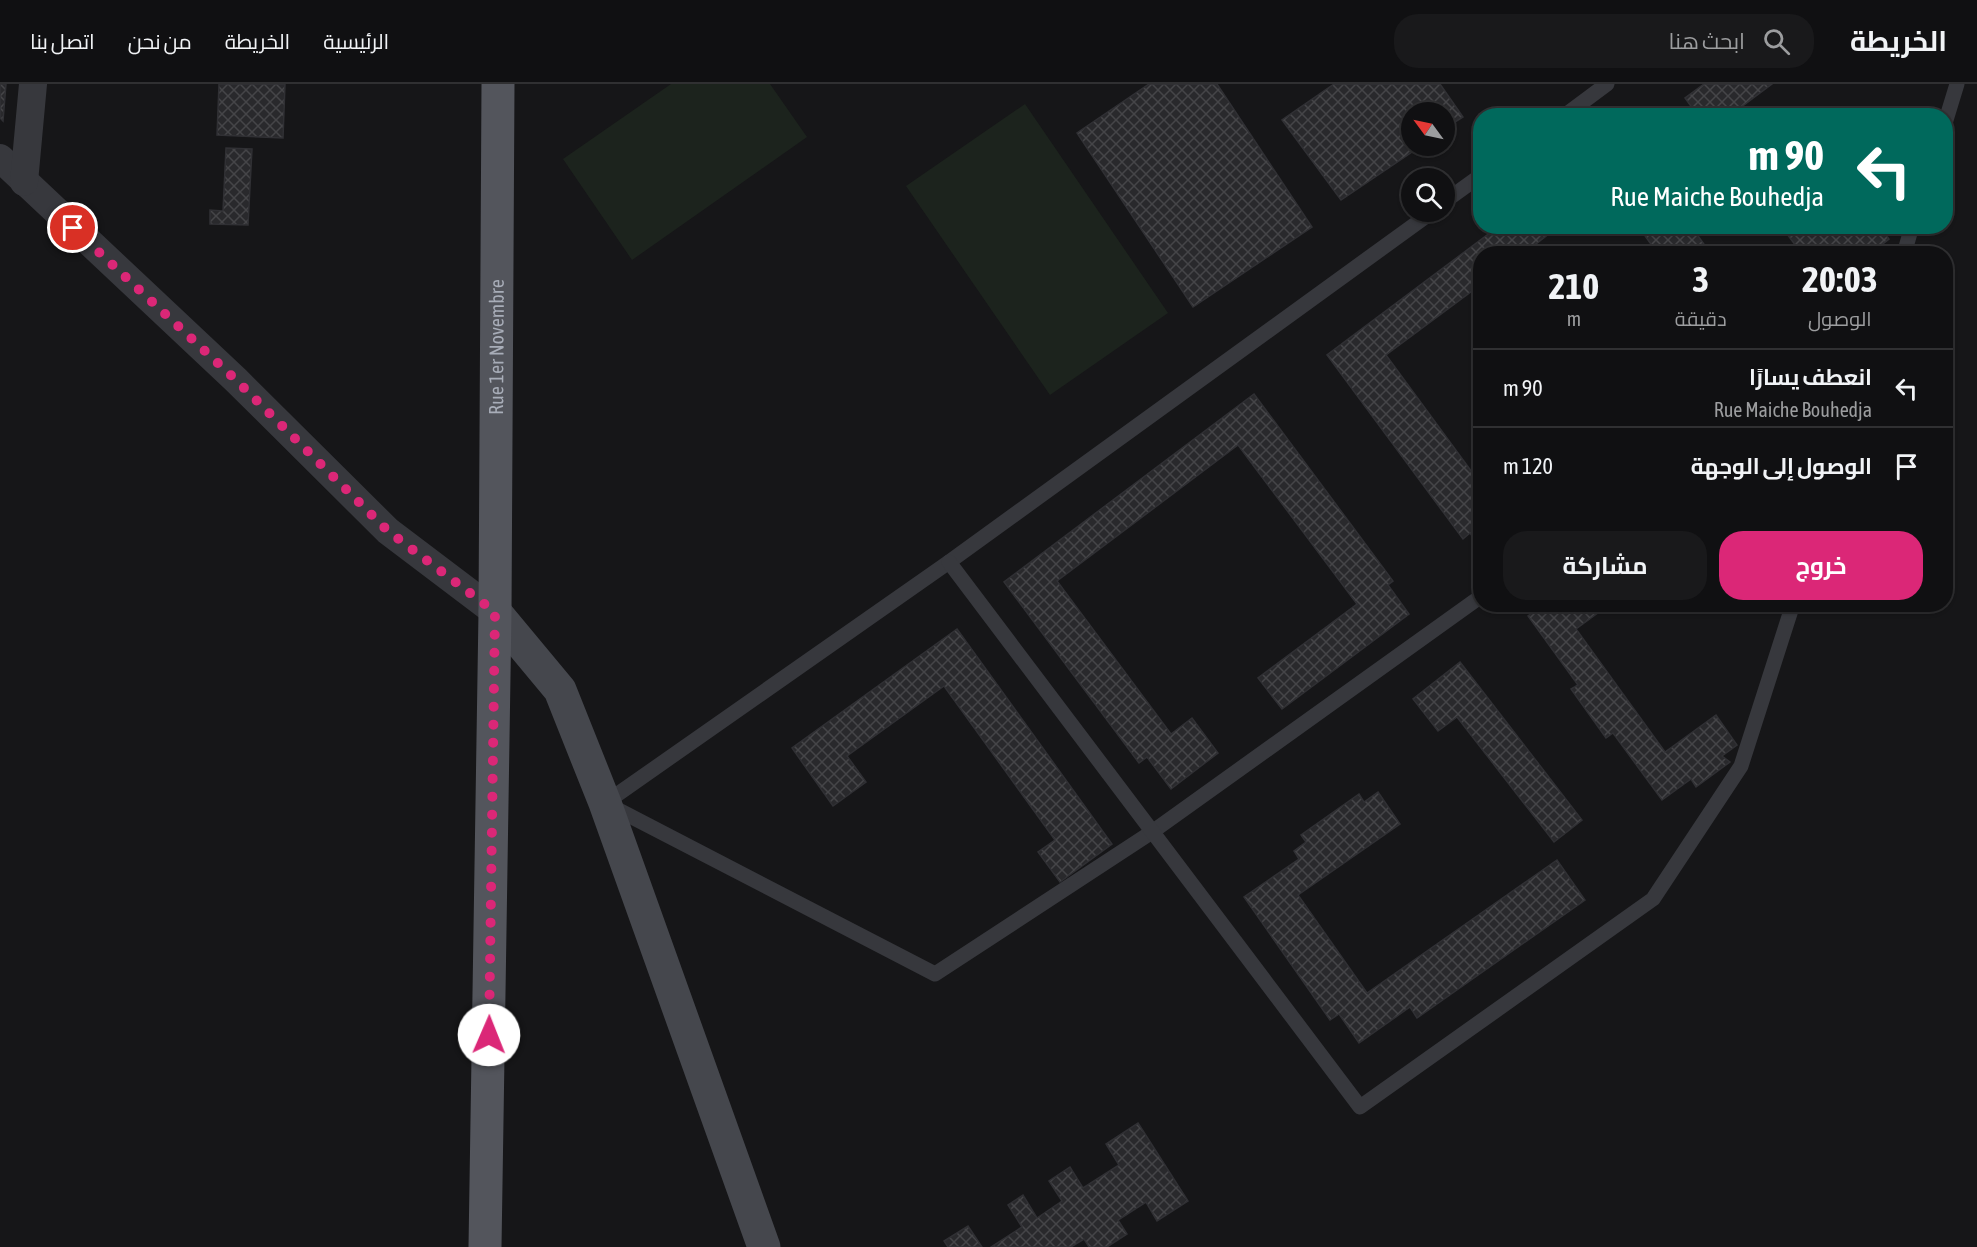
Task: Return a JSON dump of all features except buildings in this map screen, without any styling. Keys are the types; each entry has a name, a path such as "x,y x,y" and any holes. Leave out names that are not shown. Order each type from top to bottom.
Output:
{"main road":[{"name":"Rue 1er Novembre","path":"485,1247 495,612 498,84"},
{"path":"495,612 560,690 606,803 764,1247"}],"street":[{"path":"24,182 33,84"},
{"path":"0,158 236,380 388,531 495,612"}],"lane":[{"path":"1575,108 1607,84"},
{"path":"1950,108 1957,84"},
{"path":"1455,194 1473,181"},
{"path":"1418,222 949,562 606,803 936,974 1152,832 1473,602"},
{"path":"949,562 1360,1107 1653,899 1741,766 1790,612"}],"shaded area":[{"path":"671,84 770,84 807,137 632,260 563,159"},
{"path":"1025,104 1168,313 1050,395 906,186"}],"route":[{"path":"73,228 236,380 388,531 495,612 489,1035"}]}
